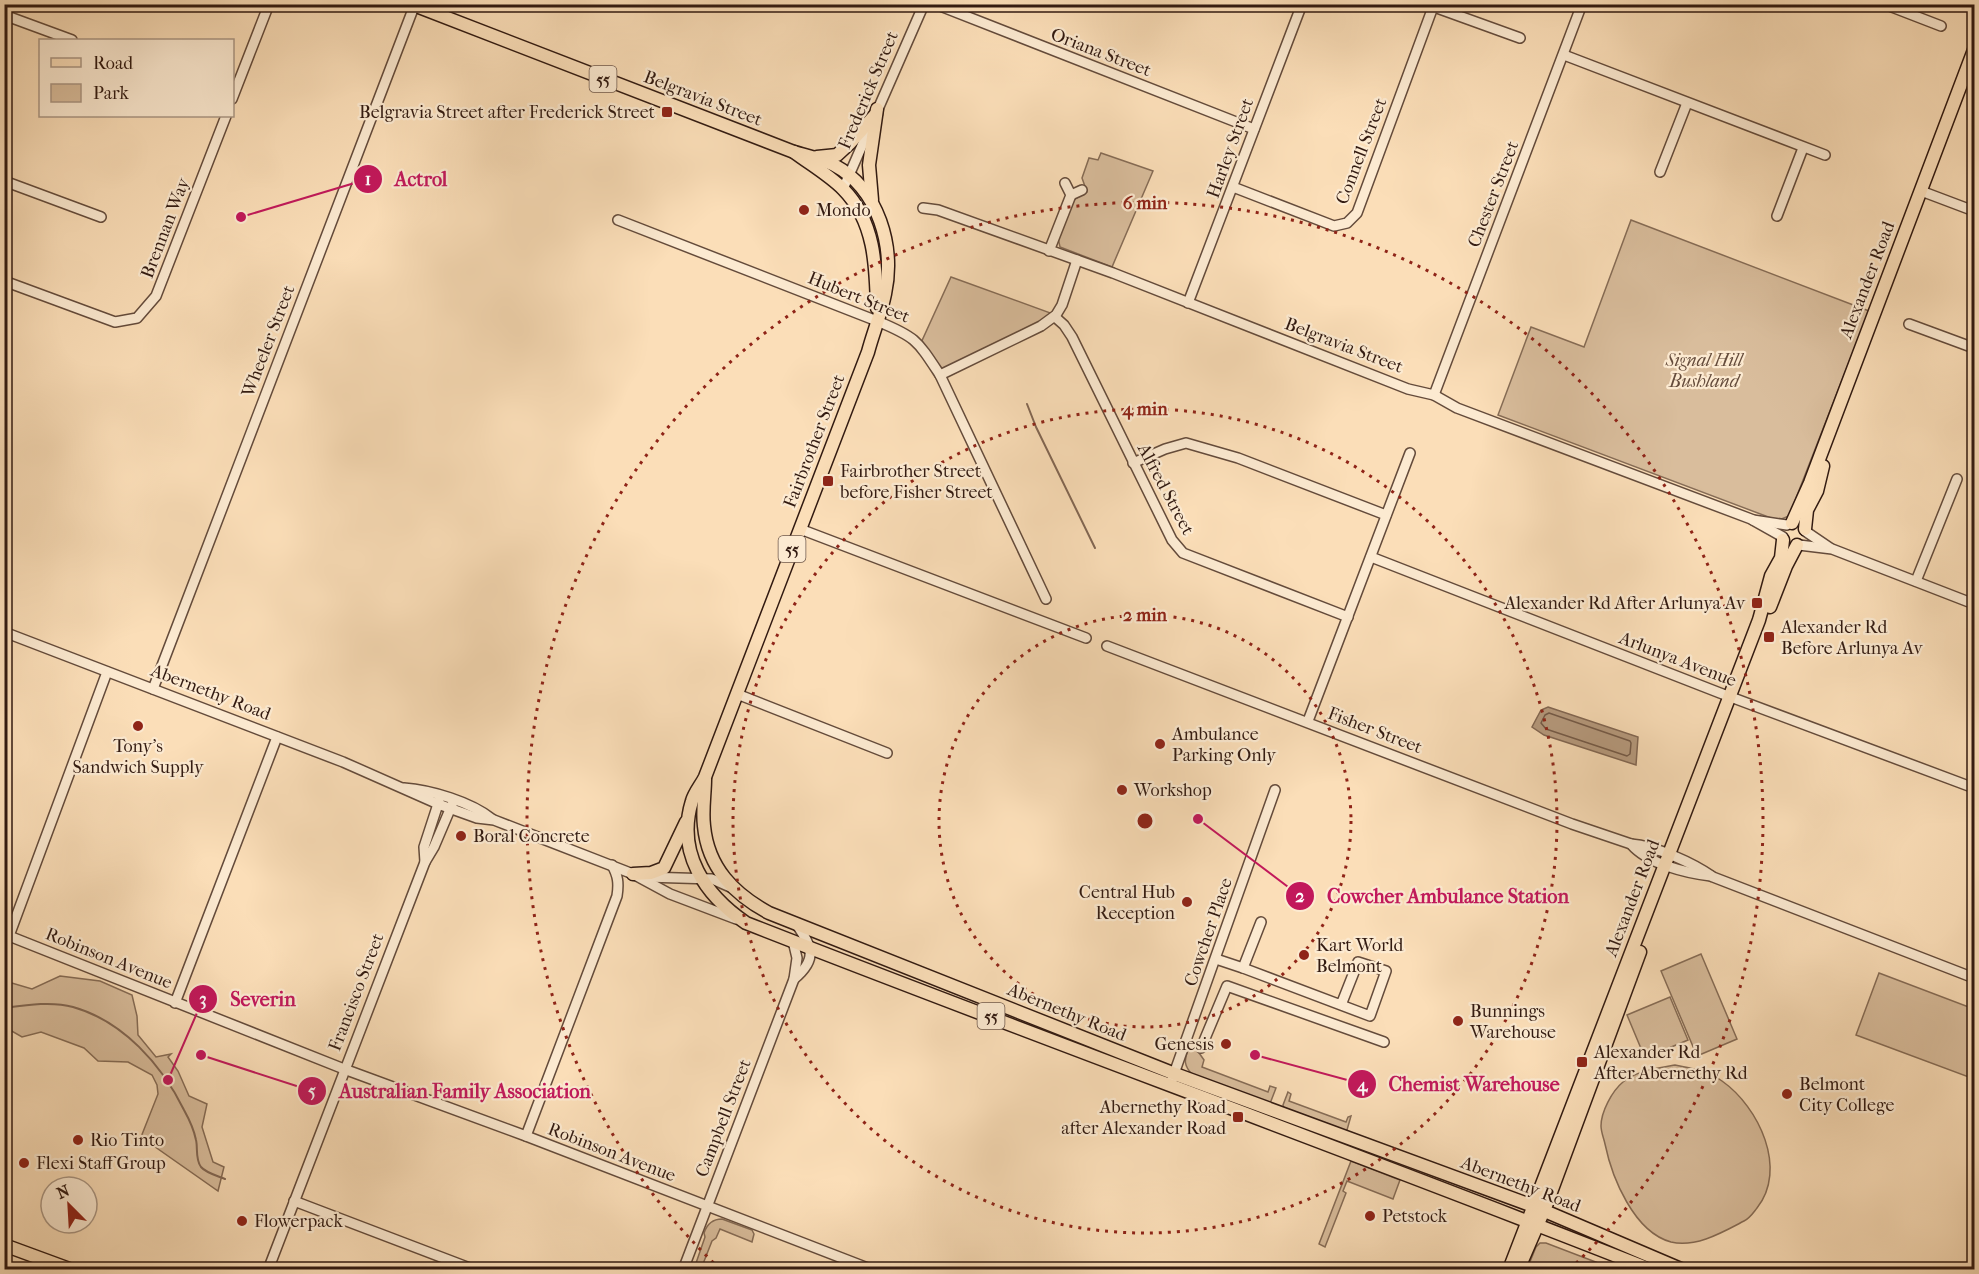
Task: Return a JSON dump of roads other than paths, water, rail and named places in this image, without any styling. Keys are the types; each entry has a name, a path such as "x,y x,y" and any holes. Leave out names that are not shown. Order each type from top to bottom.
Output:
{"main road":[{"name":"Belgravia Street","path":"414,5 794,152 843,189 854,202 864,220 872,241 876,272 877,321"},
{"name":"Alexander Road","path":"1805,530 1809,504 1817,490 1827,455 1925,192 1974,50"},
{"name":"Alexander Road","path":"1789,524 1810,483 1974,73"},
{"path":"812,158 837,154 850,143 877,112"},
{"path":"872,201 869,165 877,112"},
{"name":"Fairbrother Street","path":"746,923 720,904 701,878 690,849 689,813 692,799 705,777 868,352 885,294 887,272 883,231 872,201 861,185 834,165 794,152"},
{"path":"1789,524 1799,524 1805,530 1805,539 1798,545 1788,544 1783,538 1783,530 1789,524"},
{"name":"Alexander Road","path":"1733,698 1766,601 1771,576 1781,558 1783,538"},
{"name":"Alexander Road","path":"1518,1269 1538,1209 1669,861 1786,566 1798,545"},
{"name":"Fairbrother Street","path":"705,777 706,839 717,867 732,888"},
{"path":"637,875 664,868 689,813"},
{"name":"Abernethy Road","path":"732,888 752,903 797,925 1173,1079 1652,1269"},
{"name":"Abernethy Road","path":"746,923 1538,1209 1683,1269"},
{"name":"Alexander Road","path":"1509,1269 1533,1223"},
{"path":"4,1245 72,1269"}],"street":[{"path":"234,94 269,4"},
{"name":"Frederick Street","path":"843,189 924,4"},
{"name":"Oriana Street","path":"936,4 1254,129"},
{"name":"Harley Street","path":"1188,303 1302,4"},
{"name":"Chester Street","path":"1434,395 1582,4"},
{"path":"1884,4 1941,26"},
{"name":"Wheeler Street","path":"153,689 414,5"},
{"path":"1430,6 1520,38"},
{"name":"Connell Street","path":"1233,187 1334,226 1347,224 1357,213 1430,6"},
{"path":"4,15 69,39"},
{"path":"1564,55 1825,155"},
{"path":"1660,172 1687,103"},
{"name":"Brennan Way","path":"4,281 115,322 137,318 156,296 226,117"},
{"path":"1777,216 1803,148"},
{"path":"4,181 101,217"},
{"path":"1065,183 1071,195"},
{"path":"1049,250 1071,195 1082,190"},
{"path":"1925,192 1974,211"},
{"name":"Belgravia Street","path":"923,208 938,210 1077,260 1408,389 1434,395 1458,408 1751,519 1783,538"},
{"name":"Hubert Street","path":"618,220 877,321 912,337 921,345 940,375 1046,599"},
{"path":"940,375 1055,317 1062,305 1077,260"},
{"name":"Alfred Street","path":"1055,317 1072,337 1172,540 1183,553 1348,616"},
{"path":"1909,324 1974,348"},
{"path":"1133,463 1165,448 1186,443 1238,458 1386,515"},
{"path":"1308,722 1410,453"},
{"path":"1916,581 1957,479"},
{"name":"Belgravia Street","path":"1751,519 1789,524"},
{"path":"800,530 1086,638"},
{"path":"1805,530 1832,549"},
{"path":"1798,545 1832,549 1974,604"},
{"name":"Arlunya Avenue","path":"1371,557 1733,698 1974,788"},
{"name":"Abernethy Road","path":"4,632 404,788 416,789 439,800 481,810 494,820 637,875 670,894 746,923"},
{"name":"Fisher Street","path":"1107,646 1572,824 1631,844 1637,851 1702,869 1713,877 1974,978"},
{"path":"7,935 107,672"},
{"path":"737,694 887,753"},
{"path":"175,1003 277,737"},
{"name":"Cowcher Place","path":"1173,1079 1275,790"},
{"name":"Francisco Street","path":"425,862 424,847 439,800"},
{"name":"Francisco Street","path":"268,1269 425,862 453,804"},
{"path":"526,1136 617,896 618,875 612,865"},
{"name":"Abernethy Road","path":"637,875 712,879 732,888"},
{"path":"1243,968 1261,922"},
{"path":"797,925 806,935 811,948"},
{"name":"Robinson Avenue","path":"7,935 344,1069 873,1269"},
{"name":"Campbell Street","path":"683,1269 794,979 797,958 793,941"},
{"name":"Campbell Street","path":"794,979 802,973 811,948"},
{"path":"1216,959 1370,1016 1386,971 1358,962 1341,1005"},
{"path":"1209,979 1384,1042"},
{"path":"1201,1048 1227,986"},
{"path":"294,1201 475,1269"}],"water":[{"path":"1548,707 1638,737 1636,765 1544,735 1532,727 1541,710"}],"waterway":[{"path":"1027,404 1095,548"},
{"path":"4,1008 39,1004 65,1005 91,1014 124,1034 152,1061 175,1093 193,1128 201,1167 225,1179"}],"place":[{"name":"Belgravia Street after Frederick Street","path":"667,112"},
{"name":"Mondo","path":"804,210"},
{"name":"Actrol","path":"241,217"},
{"name":"Fairbrother Street before Fisher Street","path":"828,481"},
{"name":"Alexander Rd After Arlunya Av","path":"1757,603"},
{"name":"Alexander Rd Before Arlunya Av","path":"1769,637"},
{"name":"Tony's Sandwich Supply","path":"138,726"},
{"name":"Ambulance Parking Only","path":"1160,744"},
{"name":"Workshop","path":"1122,790"},
{"name":"Cowcher Ambulance Station","path":"1198,819"},
{"name":"Boral Concrete","path":"461,836"},
{"name":"Central Hub Reception","path":"1187,902"},
{"name":"Kart World Belmont","path":"1304,955"},
{"name":"Bunnings Warehouse","path":"1458,1021"},
{"name":"Genesis","path":"1226,1044"},
{"name":"Australian Family Association","path":"201,1055"},
{"name":"Chemist Warehouse","path":"1255,1055"},
{"name":"Alexander Rd After Abernethy Rd","path":"1582,1062"},
{"name":"Severin","path":"168,1080"},
{"name":"Belmont City College","path":"1787,1094"},
{"name":"Abernethy Road after Alexander Road","path":"1238,1117"},
{"name":"Rio Tinto","path":"78,1140"},
{"name":"Flexi Staff Group","path":"24,1163"},
{"name":"Petstock","path":"1370,1216"},
{"name":"Flowerpack","path":"242,1221"}],"park label":[{"name":"Signal Hill Bushland","path":"1704,370"}]}
